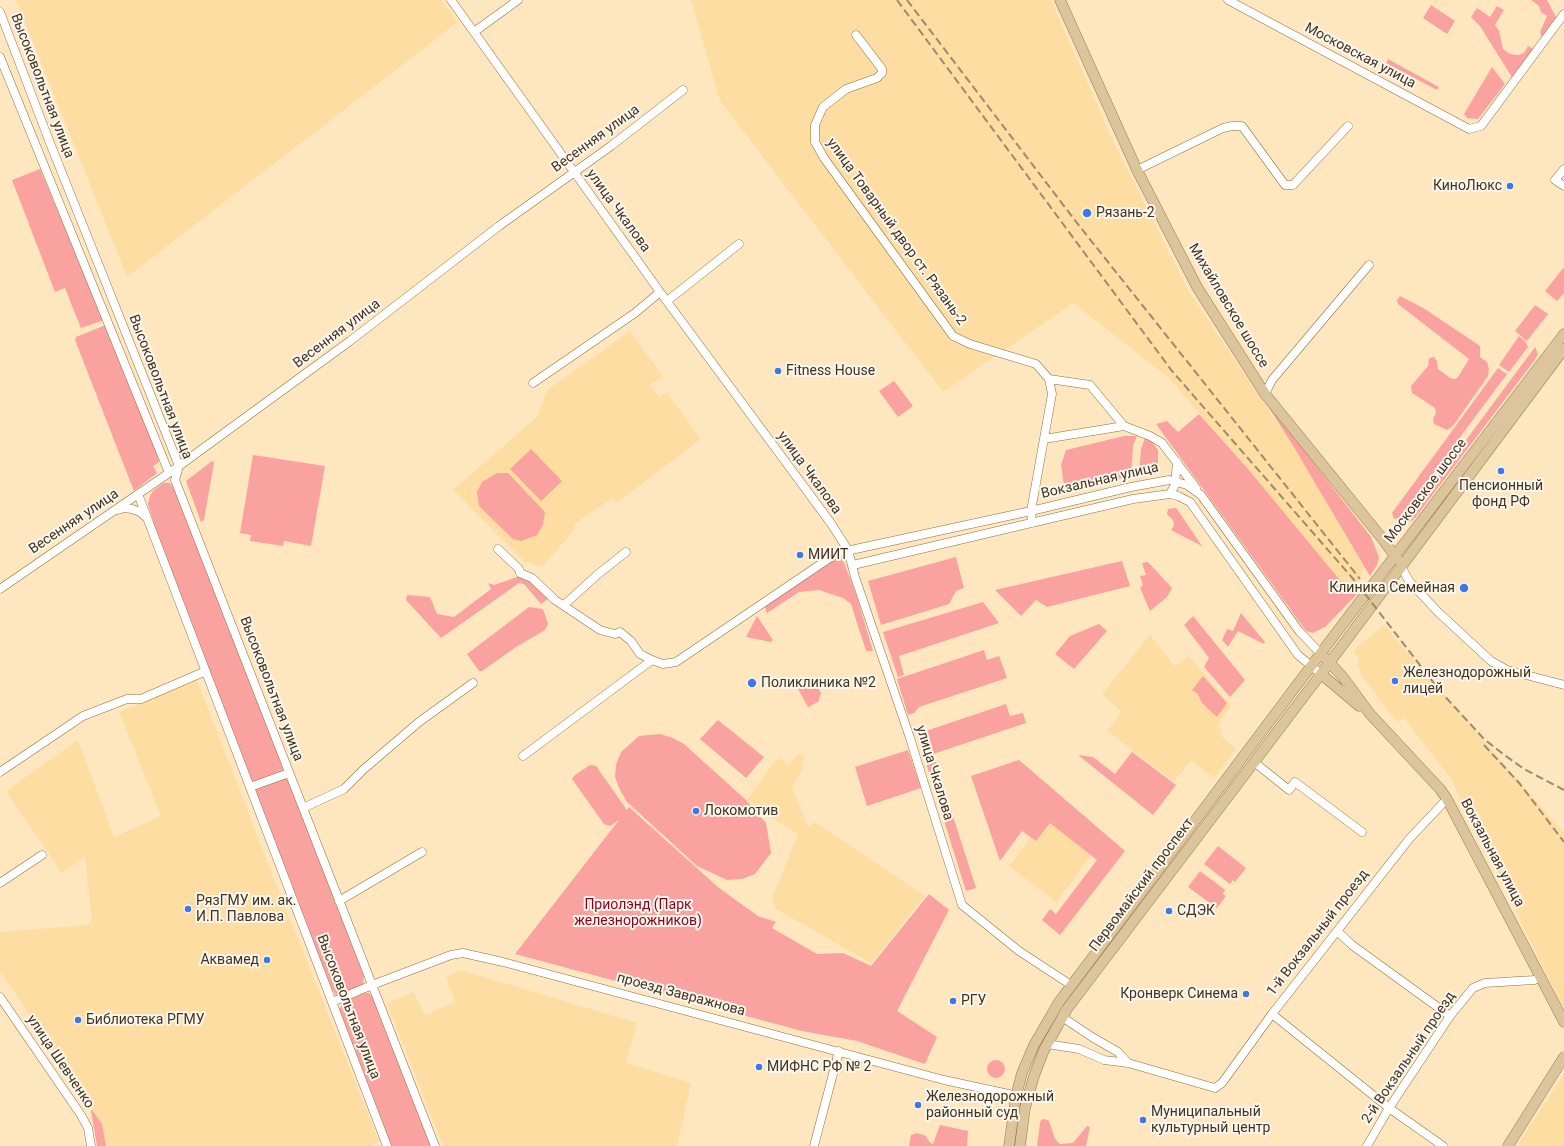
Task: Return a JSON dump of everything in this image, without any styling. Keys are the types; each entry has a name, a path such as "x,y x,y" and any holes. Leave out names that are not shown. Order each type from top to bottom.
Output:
{"main road":[{"name":"Михайловское шоссе","path":"1060,0 1137,170 1197,287 1264,394 1395,555 1401,566"},
{"name":"Московское шоссе","path":"1312,666 1564,334"},
{"name":"Московское шоссе","path":"1330,662 1564,349"},
{"name":"Вокзальная улица","path":"1321,654 1342,676 1370,714 1440,789 1447,799 1564,1022"},
{"name":"Первомайский проспект","path":"1020,1146 1028,1098 1034,1076 1047,1044 1062,1016 1330,662"},
{"name":"Первомайский проспект","path":"1009,1146 1016,1096 1022,1073 1034,1045 1048,1020 1071,985 1312,666"},
{"name":"Вокзальная улица","path":"1321,674 1370,714"},
{"path":"1508,1146 1564,1057"}],"street":[{"name":"улица Чкалова","path":"451,0 660,292 830,522 848,550 854,565 855,577 910,738 960,902 971,913 1019,951 1071,985"},
{"path":"474,32 518,0"},
{"name":"Московская улица","path":"1228,0 1469,129 1482,126 1564,14"},
{"name":"Высоковольтная улица","path":"0,12 49,140 179,466 175,480 435,1146"},
{"name":"улица Товарный двор ст. Рязань-2","path":"856,35 882,69 882,73 877,78 846,89 823,107 815,125 815,142 824,158 953,336 978,347 1036,364 1049,379"},
{"name":"Высоковольтная улица","path":"0,57 170,473"},
{"name":"Весенняя улица","path":"0,589 170,473 350,341 499,226 611,146 683,90"},
{"path":"1137,170 1223,128 1242,126 1285,185 1293,185 1348,126"},
{"path":"1564,169 1555,180 1564,186"},
{"path":"667,301 739,244"},
{"path":"1264,394 1272,380 1369,265"},
{"path":"533,383 635,313 660,292"},
{"path":"1032,523 1031,511 1052,394 1049,379 1090,385 1124,426 1157,439 1177,462 1201,495"},
{"path":"1044,439 1124,426"},
{"path":"1170,494 1173,490 1175,481 1177,462"},
{"name":"Вокзальная улица","path":"652,660 663,664 676,662 819,563 837,553 1169,480 1187,485 1201,495 1299,631 1321,654"},
{"name":"Высоковольтная улица","path":"138,494 387,1146"},
{"name":"Вокзальная улица","path":"854,565 1133,499 1170,494 1190,502 1298,655 1321,674"},
{"path":"113,511 124,508 132,509 140,512 148,518"},
{"path":"498,549 519,569 520,573 532,578 564,605 600,630 615,634 620,632 631,640 640,654 652,660 523,756"},
{"path":"564,605 597,575 626,552"},
{"path":"1401,566 1409,581 1438,612 1491,661 1506,670 1564,685"},
{"path":"0,772 83,716 127,699 141,699 206,671"},
{"path":"303,808 344,789 364,769 419,722 472,683"},
{"path":"1254,762 1289,790 1295,782 1362,832"},
{"name":"Высоковольтная улица","path":"250,787 289,773"},
{"name":"1-й Вокзальный проезд","path":"1128,1063 1215,1088 1222,1083 1272,1014 1410,838 1447,799"},
{"path":"339,900 422,852"},
{"path":"0,883 42,855"},
{"path":"1337,931 1352,945 1450,1016"},
{"name":"проезд Завражнова","path":"332,1002 451,955 463,954 503,962 944,1080 1028,1098"},
{"name":"2-й Вокзальный проезд","path":"1367,1146 1388,1108 1450,1016 1473,988 1485,983 1534,980 1541,977"},
{"name":"улица Шевченко","path":"0,996 81,1115 88,1128 91,1146"},
{"path":"1272,1014 1388,1108 1443,1146"},
{"path":"1062,1016 1092,1037 1118,1052 1128,1063"},
{"path":"1047,1044 1068,1047 1104,1060 1128,1063"},
{"path":"814,1146 839,1051"}],"shaded area":[{"path":"16,0 441,0 458,22 127,277"},
{"path":"691,0 1051,0 1113,141 1189,292 1295,449 1365,567 1356,587 1348,591 1248,469 1169,378 1073,303 943,392 720,101"},
{"path":"630,331 663,377 649,385 659,397 666,392 701,439 618,502 613,498 574,524 575,529 542,567 525,562 453,490 537,417 547,390"},
{"path":"1384,625 1564,833 1564,1010 1451,779 1404,718 1398,722 1388,711 1361,674 1357,663 1359,659 1353,651"},
{"path":"1150,635 1175,666 1189,656 1231,705 1217,726 1223,731 1221,736 1236,749 1214,778 1191,761 1174,781 1107,731 1122,712 1102,694"},
{"name":"РязГМУ им. ак. И.П. Павлова","path":"197,680 281,897 379,1141 372,1146 106,1146 102,1124 0,971 0,932 87,925 92,921 85,857 62,873 6,791 78,740 114,837 161,816 119,712"},
{"path":"799,753 805,758 801,764 804,767 792,787 808,827 815,822 925,896 871,963 776,909 772,899 798,834 758,810 747,800 775,761 780,758 789,766"},
{"path":"1058,802 1105,837 1056,902 1009,866"},
{"path":"461,970 637,1023 626,1063 691,1083 677,1146 443,1146 387,1004 413,992 425,1015 455,1002 446,977"},
{"path":"1564,1074 1564,1146 1517,1146"}],"green space":[{"path":"1531,0 1547,0 1556,17 1542,37 1540,32 1547,16 1541,12 1539,6"},
{"path":"1431,5 1455,21 1447,34 1423,18"},
{"path":"1497,6 1504,10 1495,25 1499,31 1503,49 1510,54 1518,55 1524,53 1528,46 1534,49 1513,79 1480,26 1471,17 1477,8 1490,17"},
{"path":"1388,59 1439,87 1437,90 1386,63"},
{"path":"1492,67 1505,84 1478,119 1467,118 1464,114"},
{"path":"40,169 104,320 81,328 65,288 55,292 12,180"},
{"path":"1564,267 1564,293 1557,301 1545,291"},
{"path":"1400,296 1425,309 1480,346 1480,357 1487,362 1489,369 1488,376 1453,426 1447,430 1434,424 1433,419 1436,413 1435,408 1412,393 1411,386 1428,366 1429,358 1434,357 1437,361 1438,369 1450,378 1455,379 1458,377 1469,359 1398,304 1397,300"},
{"path":"1535,305 1548,314 1527,341 1515,331"},
{"path":"108,324 159,459 158,463 153,466 157,473 134,491 75,340 76,337"},
{"path":"1519,336 1525,341 1528,347 1509,372 1499,365"},
{"path":"1535,347 1538,354 1534,361 1415,518 1409,523 1403,525"},
{"path":"1498,368 1507,374 1400,518 1394,519 1392,513"},
{"path":"894,381 913,406 898,417 879,391"},
{"path":"1259,392 1371,537 1379,557 1377,565 1370,576 1295,449"},
{"path":"1199,414 1248,469 1348,590 1356,587 1358,593 1325,627 1313,633 1306,631 1156,424 1167,421 1178,432"},
{"path":"1124,436 1137,436 1133,446 1131,476 1065,491 1061,465 1066,450"},
{"path":"1145,438 1152,442 1158,450 1158,469 1139,475 1141,449"},
{"path":"531,449 562,481 541,501 510,469"},
{"path":"253,455 325,466 311,546 284,541 283,546 250,541 251,535 240,533"},
{"path":"212,461 214,463 204,520 201,522 186,481"},
{"path":"497,473 508,473 545,512 543,525 537,535 521,541 513,539 479,506 477,492 482,482"},
{"path":"163,483 170,483 174,489 282,765 283,770 280,774 253,783 250,781 155,527 148,504 153,491"},
{"path":"1175,508 1202,546 1171,530 1174,526 1173,520 1167,514 1168,509"},
{"path":"841,555 856,594 873,651 866,651 851,604 843,598 819,590 799,592 767,613 766,611 765,603"},
{"path":"956,557 964,588 956,591 949,604 881,625 868,581"},
{"path":"1122,561 1130,586 1047,607 1036,600 1021,616 995,590"},
{"path":"1148,562 1172,588 1167,597 1150,611 1140,588 1143,585 1140,576 1146,575 1142,563"},
{"path":"523,575 550,597 541,604 524,584 519,583 441,638 406,600 407,595 430,597 437,614 454,617 491,589 488,583 494,585"},
{"path":"983,602 999,623 899,656 904,675 898,677 883,632"},
{"path":"529,607 543,609 548,624 545,630 516,647 482,671 479,671 467,654"},
{"path":"1241,613 1265,642 1264,644 1238,631 1228,647 1222,640 1227,629 1233,631"},
{"path":"757,616 773,640 771,642 746,637"},
{"path":"1193,616 1245,680 1230,697 1204,667 1209,658 1184,625"},
{"path":"1099,624 1107,631 1074,669 1055,654 1070,636"},
{"path":"984,650 987,660 999,656 1007,678 919,707 914,713 908,715 897,679"},
{"path":"1203,676 1227,703 1217,717 1202,703 1198,694 1192,690"},
{"path":"814,680 821,693 818,702 808,707 798,689"},
{"path":"1006,704 1010,716 1023,713 1026,723 933,754 976,888 966,891 917,734"},
{"path":"718,720 764,757 746,778 700,739"},
{"name":"Локомотив","path":"660,734 673,738 684,744 746,800 766,823 771,853 755,874 742,879 727,880 697,866 627,802 615,777 616,765 621,752 639,736"},
{"path":"908,750 921,788 867,806 855,767"},
{"path":"1132,752 1176,785 1153,815 1078,755 1093,757 1115,774"},
{"path":"1019,760 1125,851 1060,935 1042,920 1050,909 1056,914 1097,860 1050,823 1036,841 1022,831 1000,861 971,776"},
{"name":"Приолэнд (Парк железнорожников)","path":"590,765 596,766 627,810 629,807 719,888 758,916 776,922 772,928 817,954 843,953 871,966 929,894 949,910 897,1011 937,1037 925,1064 857,1041 802,1031 515,954 619,820 610,826 604,824 572,779 575,775"},
{"path":"280,779 286,779 290,783 364,976 363,985 341,995 336,995 331,988 255,789"},
{"path":"1218,846 1246,868 1235,882 1233,880 1230,884 1204,864"},
{"path":"1200,871 1225,890 1223,894 1226,896 1217,908 1188,887"},
{"path":"365,993 369,993 373,997 431,1146 391,1146 339,1010 342,1003"},
{"path":"992,1060 1000,1060 1005,1065 1003,1076 1000,1078 992,1078 987,1073 987,1065"},
{"path":"92,1110 102,1124 106,1146 97,1146"},
{"path":"1045,1119 1049,1121 1055,1139 1060,1144 1073,1143 1087,1126 1090,1127 1086,1146 1037,1146 1040,1123 1041,1120"},
{"path":"940,1125 968,1131 967,1146 909,1146 911,1135 917,1133 926,1136 930,1143 933,1144"}],"railway":[{"path":"897,0 1172,371 1355,581 1440,691 1484,739 1524,769 1564,790"},
{"path":"907,0 1077,223 1360,579"},
{"path":"1484,745 1520,784 1564,842"}],"place":[{"name":"КиноЛюкс","path":"1510,186"},
{"name":"Рязань-2","path":"1087,213"},
{"name":"Fitness House","path":"778,371"},
{"name":"Пенсионный фонд РФ","path":"1501,471"},
{"name":"МИИТ","path":"800,555"},
{"name":"Клиника Семейная","path":"1464,588"},
{"name":"Железнодорожный лицей","path":"1395,681"},
{"name":"Поликлиника №2","path":"752,683"},
{"name":"Локомотив","path":"696,811"},
{"name":"РязГМУ им. ак. И.П. Павлова","path":"188,909"},
{"name":"СДЭК","path":"1169,911"},
{"name":"Аквамед","path":"267,960"},
{"name":"Кронверк Синема","path":"1246,994"},
{"name":"РГУ","path":"953,1001"},
{"name":"Библиотека РГМУ","path":"78,1020"},
{"name":"МИФНС РФ № 2","path":"759,1067"},
{"name":"Железнодорожный районный суд","path":"918,1105"},
{"name":"Муниципальный культурный центр","path":"1143,1120"}]}
